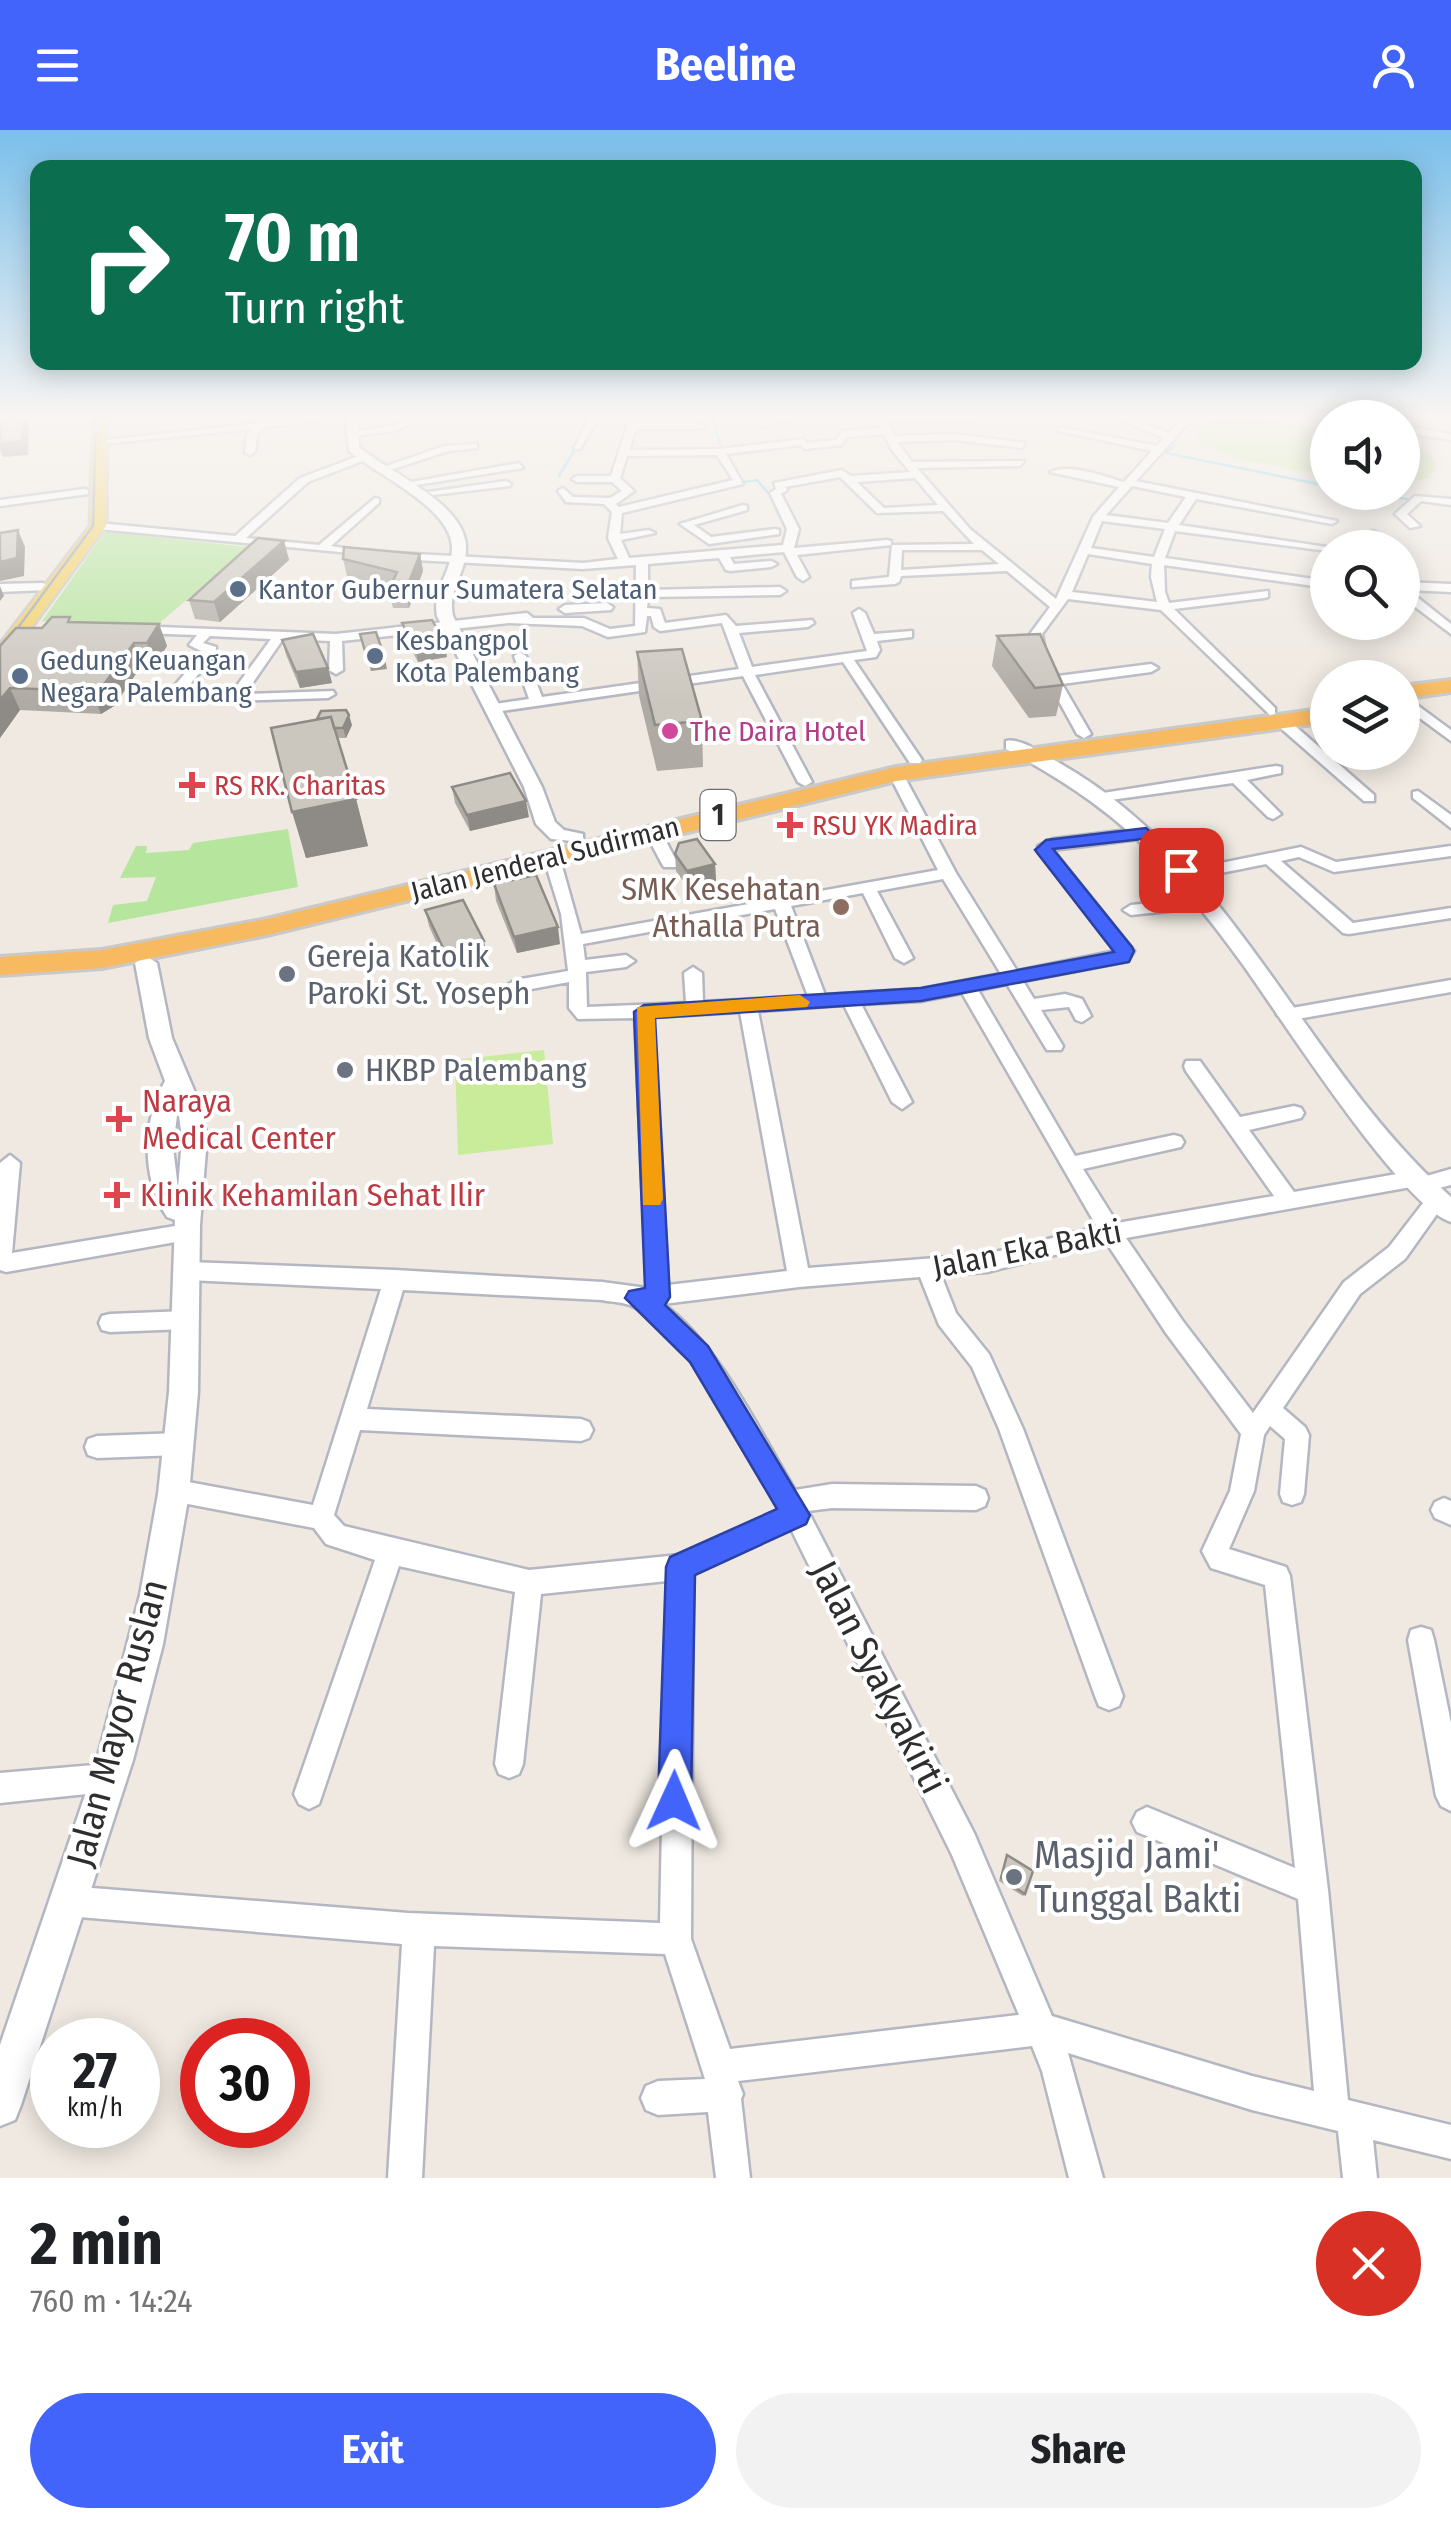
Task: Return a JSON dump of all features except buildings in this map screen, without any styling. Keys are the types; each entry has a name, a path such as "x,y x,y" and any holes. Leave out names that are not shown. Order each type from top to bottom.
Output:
{"highway":[{"path":"1420,695 1451,686"},
{"path":"1420,700 1451,699"},
{"name":"Jalan Jenderal Sudirman","path":"0,949 171,929 585,840 805,782 1276,716 1310,708"},
{"name":"Jalan Jenderal Sudirman","path":"1022,749 1084,734 1310,715"},
{"name":"Jalan Jenderal Sudirman","path":"0,968 156,956 552,859 585,840 653,832 906,767"}],"main road":[{"path":"88,513 91,531"},
{"path":"0,657 91,531 93,513"},
{"path":"0,639 91,531"}],"street":[{"path":"236,541 268,513"},
{"path":"321,549 362,513"},
{"path":"438,513 456,530 456,561 442,603 449,625 495,708 551,831 585,840"},
{"path":"613,513 614,538 626,564"},
{"path":"752,552 748,536 722,513 685,524 707,540 748,536 775,532"},
{"path":"783,513 791,532 789,550 803,576"},
{"path":"950,513 984,547 1060,600 1166,607 1264,594 1242,574"},
{"path":"1084,734 1035,642 1102,513"},
{"path":"1180,513 1170,526 1154,585 1166,607 1276,716 1369,798"},
{"path":"1226,572 1250,513"},
{"path":"1284,513 1332,521"},
{"path":"1402,513 1414,526"},
{"path":"1098,517 1310,546"},
{"path":"856,584 895,580 894,548 873,526"},
{"path":"91,531 583,572 752,552 984,547"},
{"path":"614,538 650,533"},
{"path":"1300,581 1302,545"},
{"path":"852,559 894,548"},
{"path":"1081,550 1310,582"},
{"path":"723,555 731,568 771,564"},
{"path":"127,628 336,638 514,621 584,622 601,631 622,632 641,629 642,564"},
{"path":"904,572 1012,567"},
{"path":"0,588 42,586"},
{"path":"1420,588 1451,588"},
{"path":"642,594 780,591"},
{"path":"1420,603 1451,630"},
{"path":"514,621 556,609 607,607"},
{"path":"644,612 656,612 661,627 726,619 748,672 805,782"},
{"path":"495,708 871,654 859,612"},
{"path":"732,630 808,623"},
{"path":"26,624 51,625"},
{"path":"170,698 210,650 196,644 207,632"},
{"path":"189,686 233,633"},
{"path":"869,638 908,634"},
{"path":"279,636 235,698 328,694"},
{"path":"336,638 336,670"},
{"path":"520,656 537,702"},
{"path":"847,658 906,767 948,873 1054,1046"},
{"path":"1054,680 1151,668"},
{"path":"1420,712 1451,737"},
{"path":"1022,749 1103,797 1146,833 1186,875 1209,902 1286,1015 1431,1194 1397,1253 1352,1288 1261,1422 1242,1491 1215,1551 1220,1559 1278,1576 1343,2115 1360,2178"},
{"path":"1103,797 1276,770"},
{"path":"1236,778 1274,814"},
{"path":"1418,795 1449,819"},
{"path":"653,832 670,864"},
{"path":"552,859 568,896 576,940 580,1014 694,1010 968,987 1124,955 1074,882 1044,850 1053,844 1146,833"},
{"path":"1186,875 1301,852 1334,867 1451,851"},
{"path":"1268,858 1350,930 1451,914"},
{"path":"576,940 948,873"},
{"path":"868,890 904,958"},
{"path":"1131,910 1209,902"},
{"path":"782,905 818,1000"},
{"name":"Jalan Mayor Ruslan","path":"0,2105 146,1644 179,1444 189,1271 187,1221 196,1184 195,1152 188,1098 176,1082 156,956"},
{"path":"514,986 626,962"},
{"path":"693,973 694,1010"},
{"path":"1286,1015 1451,986"},
{"path":"968,987 1112,1232 1191,1355 1261,1422 1297,1435 1292,1494"},
{"path":"849,998 902,1102"},
{"path":"1029,1006 1065,1000 1076,1003 1082,1016"},
{"path":"748,1005 799,1278"},
{"path":"189,1271 561,1288 648,1298 644,1012"},
{"path":"1193,1066 1288,1198"},
{"name":"Jalan Mayor Ruslan","path":"176,1082 166,1095 162,1115 163,1158 168,1202 187,1221"},
{"path":"1238,1125 1294,1113"},
{"path":"1071,1164 1174,1142"},
{"path":"163,1158 195,1152"},
{"path":"10,1164 0,1250 6,1263 187,1221"},
{"name":"Jalan Eka Bakti","path":"648,1298 799,1278 987,1262 1112,1232 1288,1198 1431,1194 1451,1177"},
{"path":"928,1270 947,1318 980,1361 1012,1429 1109,1696"},
{"path":"321,1518 396,1280"},
{"name":"Jalan Syakyakirti","path":"648,1298 699,1354 792,1508 927,1768 1059,2071 1086,2178"},
{"path":"110,1323 186,1320"},
{"path":"352,1419 582,1430"},
{"path":"97,1447 179,1444"},
{"path":"172,1490 321,1518 335,1535 390,1554 529,1583 680,1567 792,1508 832,1496 976,1498"},
{"path":"309,1794 390,1554"},
{"path":"680,1567 675,1939 723,2080 733,2178"},
{"path":"509,1764 529,1583"},
{"path":"1422,1640 1442,1694 1451,1796"},
{"path":"0,1788 106,1778"},
{"path":"1146,1822 1313,1890"},
{"path":"67,1901 419,1929 675,1939"},
{"path":"406,2178 419,1929"},
{"path":"658,2098 723,2080 1042,2029 1252,2092 1451,2142"}],"green space":[{"path":"105,532 248,547 155,627 42,621"},
{"path":"288,829 298,887 108,923 113,905 147,901 156,877 120,878 136,846 147,846 146,853 189,850 193,843"},
{"path":"544,1050 553,1144 458,1155 455,1060"}],"tram line":[{"path":"0,652 93,526 93,513"}],"slow traffic":[{"path":"652,1199 644,1012 800,1002"}],"place":[{"name":"Kantor Gubernur Sumatera Selatan","path":"238,589"},
{"name":"Kesbangpol Kota Palembang","path":"375,656"},
{"name":"Gedung Keuangan Negara Palembang","path":"20,676"},
{"name":"The Daira Hotel","path":"670,731"},
{"name":"RS RK. Charitas","path":"192,785"},
{"name":"RSU YK Madira","path":"790,825"},
{"name":"SMK Kesehatan Athalla Putra","path":"841,907"},
{"name":"Gereja Katolik Paroki St. Yoseph","path":"287,974"},
{"name":"HKBP Palembang","path":"345,1070"},
{"name":"Naraya Medical Center","path":"119,1119"},
{"name":"Klinik Kehamilan Sehat Ilir","path":"117,1195"},
{"name":"Masjid Jami' Tunggal Bakti","path":"1014,1877"}],"route":[{"path":"674,1801 680,1567 796,1515 699,1354 670,1322 638,1298 658,1297 644,1012 921,995 1122,957 1125,951 1074,882 1044,850 1046,845 1146,833 1181,870"}]}
